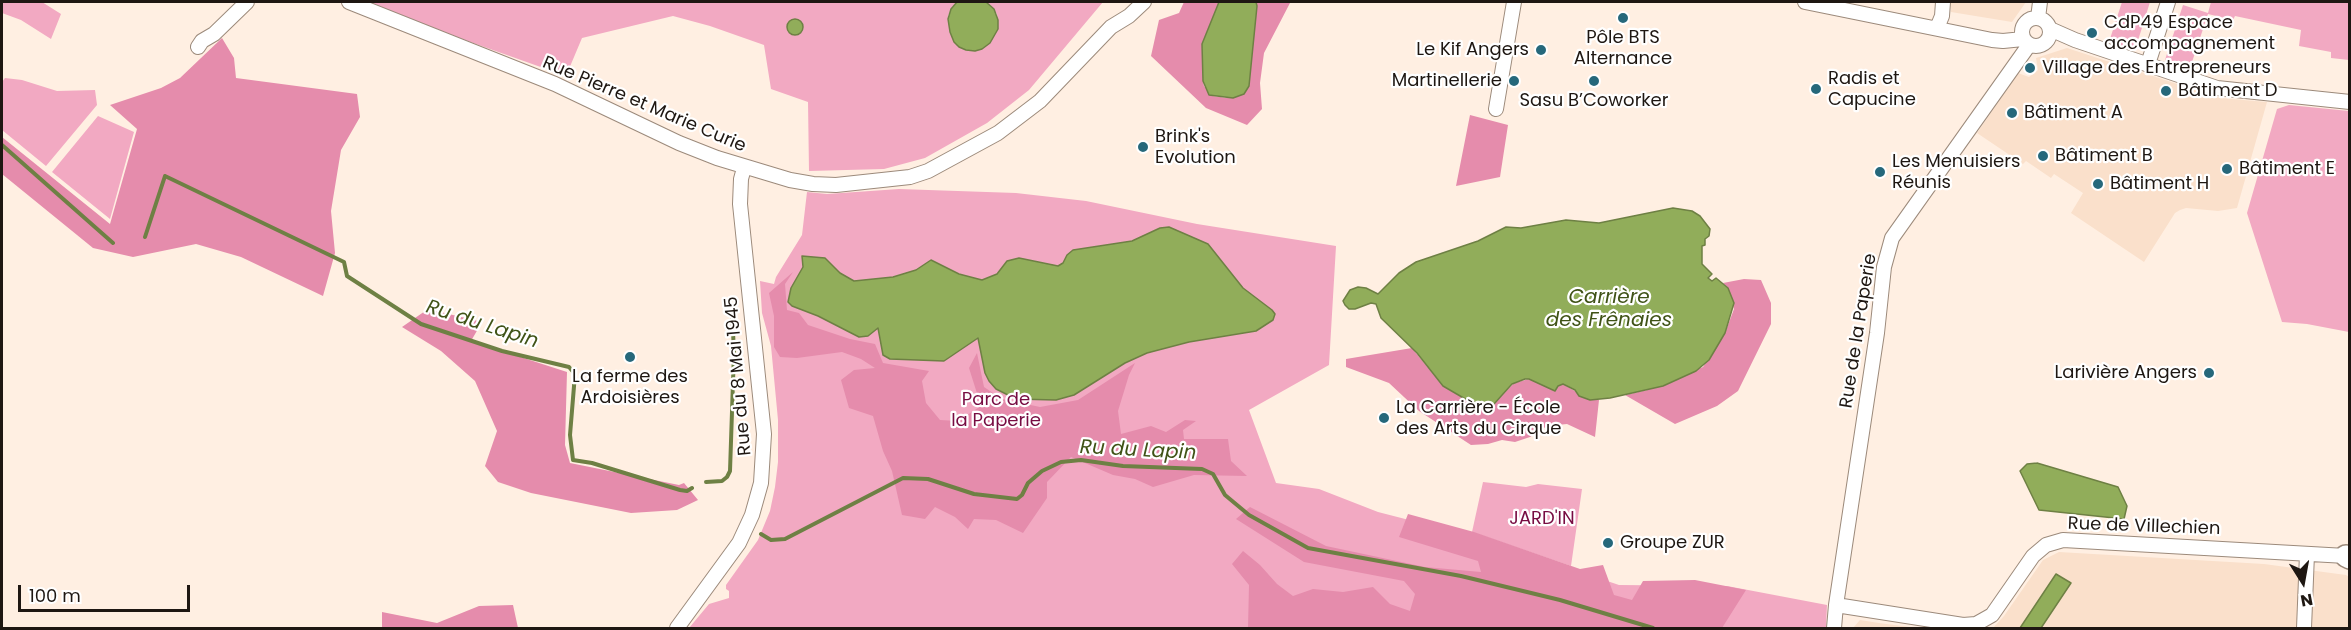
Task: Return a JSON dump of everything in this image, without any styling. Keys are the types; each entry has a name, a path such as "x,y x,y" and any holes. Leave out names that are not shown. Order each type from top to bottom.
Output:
{"street":[{"path":"198,47 247,2"},
{"name":"Rue Pierre et Marie Curie","path":"349,2 555,84 679,143 744,168 790,180 825,184 910,177 928,171 984,141 1040,101 1111,27 1134,12 1144,2"},
{"name":"Rue Pierre et Marie Curie","path":"1104,36 1116,33 1141,17 1154,2"},
{"path":"1496,109 1514,2"},
{"path":"1805,2 2003,41 2025,38 2038,47 2049,34"},
{"path":"1937,28 1942,16 1943,2"},
{"path":"2038,18 2040,2"},
{"path":"2148,64 2168,2"},
{"path":"2025,38 2028,20 2038,18 2046,22 2049,34"},
{"path":"2049,34 2075,40 2228,90 2349,102"},
{"name":"Rue de la Paperie","path":"1834,628 1884,267 1892,238 2025,38"},
{"name":"Rue du 8 Mai 1945","path":"676,628 740,543 752,515 761,483 764,434 740,204 744,168"},
{"name":"Rue de Villechien","path":"1836,605 1963,625 1976,624 1992,615 2033,556 2046,546 2063,540 2348,557"},
{"path":"2304,628 2307,555"}],"shaded area":[{"path":"1950,2 2026,2 2012,22 1951,12"},
{"path":"2067,48 2220,98 2267,102 2237,208 2218,211 2186,208 2180,210 2175,213 2144,262 2071,213 2083,193 2054,174 2051,178 2026,161 2023,164 1977,133 2018,73 2029,77 2038,70 2036,58"},
{"path":"2059,552 2264,564 2346,575 2349,577 2349,628 1993,628 2043,560"},
{"path":"1860,620 1879,623 1917,628 1853,628"}],"green space":[{"path":"2,2 42,2 61,14 51,39 21,20 2,13"},
{"path":"369,2 957,2 948,16 950,32 959,47 971,51 989,44 998,29 997,14 986,2 1103,2 1029,90 987,123 925,158 884,169 809,171 808,102 771,89 764,45 673,16 582,38 566,76 459,38"},
{"path":"1184,2 1219,2 1202,44 1203,81 1204,86 1213,96 1228,98 1244,94 1249,86 1256,2 1290,3 1264,53 1260,83 1262,109 1247,125 1206,108 1151,56 1159,20 1179,13"},
{"path":"2122,2 2150,2 2135,50 2109,42"},
{"path":"2211,2 2349,2 2349,60 2331,58 2331,52 2299,46 2301,30 2235,16 2233,20 2208,14 2190,68 2165,60 2183,5 2208,13"},
{"path":"222,38 234,58 236,78 357,94 360,117 341,150 331,211 335,253 323,296 241,257 196,244 133,257 93,248 2,174 2,137 110,224 137,129 110,105 161,88 180,78"},
{"path":"5,78 22,80 57,91 95,90 97,105 46,166 2,130 2,82"},
{"path":"2289,105 2349,111 2349,332 2282,322 2247,213 2277,109"},
{"path":"1470,115 1508,125 1500,177 1456,186"},
{"path":"98,116 134,132 110,219 52,172"},
{"name":"Parc de la Paperie","path":"899,189 1016,193 1086,201 1197,224 1336,246 1329,365 1249,410 1276,483 1319,489 1378,512 1483,539 1619,585 1727,586 1827,605 1826,628 689,628 709,604 729,598 726,585 758,540 770,511 775,487 778,462 778,420 771,346 762,313 760,281 774,284 802,235 807,192 827,194"},
{"path":"793,272 785,284 787,310 799,313 808,325 850,339 875,344 883,363 929,371 922,381 926,403 940,420 958,421 981,406 969,368 977,353 984,387 1002,399 1040,407 1078,400 1135,363 1118,411 1121,434 1151,426 1166,432 1185,420 1196,421 1183,430 1184,439 1228,439 1231,461 1247,476 1194,475 1153,487 1135,479 1113,475 1071,457 1047,482 1047,498 1023,533 996,520 974,519 968,529 955,517 935,507 925,519 902,515 892,471 883,451 873,416 849,408 841,380 854,370 875,368 861,359 842,352 797,358 780,357 774,347 774,316 769,293"},
{"path":"1744,279 1761,280 1771,303 1771,324 1738,391 1717,406 1675,424 1625,395 1647,390 1703,367 1725,333 1734,309 1728,288 1723,283"},
{"path":"428,309 482,322 471,341 567,372 565,445 570,463 679,485 684,483 698,500 677,510 631,513 531,493 498,482 485,466 497,431 475,381 441,351 402,327"},
{"path":"1412,348 1443,386 1467,400 1495,403 1514,383 1529,379 1555,391 1563,384 1590,400 1599,400 1595,437 1567,424 1547,426 1530,437 1515,442 1502,440 1471,445 1419,411 1389,383 1346,367 1346,359"},
{"name":"JARD'IN","path":"1483,482 1526,487 1538,484 1582,489 1571,566 1472,532"},
{"path":"1250,507 1326,546 1425,567 1481,572 1478,561 1399,537 1408,514 1474,532 1580,569 1603,565 1614,595 1632,600 1643,581 1695,580 1746,590 1722,628 1248,628 1249,585 1232,564 1243,551 1293,596 1313,589 1343,592 1373,587 1390,604 1410,611 1415,594 1404,581 1304,562 1236,519"},
{"path":"513,605 518,628 382,628 382,612 437,623 479,606"}],"water":[{"path":"957,2 986,2 994,9 998,29 990,43 982,49 966,50 954,42 948,19 951,9"},
{"path":"1219,2 1256,2 1257,6 1249,86 1244,94 1233,98 1209,95 1203,81 1202,44"},
{"path":"795,19 803,27 795,35 787,27"},
{"name":"Carrière des Frênaies","path":"1673,208 1692,211 1700,216 1710,229 1705,245 1702,246 1702,264 1712,274 1708,278 1712,281 1716,278 1728,288 1734,303 1725,333 1709,360 1696,371 1663,386 1610,398 1590,400 1579,396 1575,390 1563,384 1555,391 1525,379 1512,384 1494,404 1467,400 1443,386 1417,353 1381,318 1376,304 1371,303 1349,309 1343,301 1350,290 1358,287 1378,294 1399,273 1416,262 1478,241 1506,227 1521,228 1566,220 1599,223"},
{"path":"1169,227 1208,244 1243,288 1272,310 1275,314 1273,320 1256,331 1189,342 1147,353 1125,363 1074,395 1056,400 1016,399 996,389 985,373 978,338 944,361 890,359 883,355 878,328 868,336 859,337 818,316 792,306 788,302 791,288 803,267 802,256 825,258 840,273 854,281 893,277 916,270 931,260 959,274 982,280 997,274 1007,261 1019,258 1058,266 1073,250 1132,241 1160,228"},
{"path":"2037,463 2118,487 2127,506 2124,519 2039,510 2020,471 2027,464"},
{"path":"2056,574 2071,583 2041,628 2020,628"}],"waterway":[{"name":"Ru du Lapin","path":"2,145 113,243"},
{"name":"Ru du Lapin","path":"145,237 165,176 344,262 347,276 421,324 502,351 569,367 575,374 570,435 573,460 592,463 680,490 687,491 692,488"},
{"path":"706,482 722,481 730,471 734,352 732,312"},
{"name":"Ru du Lapin","path":"761,534 771,540 785,539 903,478 928,479 974,494 1017,499 1022,495 1028,483 1042,471 1061,462 1081,460 1123,466 1202,469 1213,474 1225,495 1249,515 1308,548 1461,576 1560,600 1653,628"}],"place":[{"name":"Pôle BTS Alternance","path":"1623,18"},
{"name":"CdP49 Espace accompagnement","path":"2092,33"},
{"name":"Le Kif Angers","path":"1541,50"},
{"name":"Village des Entrepreneurs","path":"2030,68"},
{"name":"Martinellerie","path":"1514,81"},
{"name":"Sasu B’Coworker","path":"1594,81"},
{"name":"Radis et Capucine","path":"1816,89"},
{"name":"Bâtiment D","path":"2166,91"},
{"name":"Bâtiment A","path":"2012,113"},
{"name":"Brink's Evolution","path":"1143,147"},
{"name":"Bâtiment B","path":"2043,156"},
{"name":"Bâtiment E","path":"2227,169"},
{"name":"Les Menuisiers Réunis","path":"1880,172"},
{"name":"Bâtiment H","path":"2098,184"},
{"name":"La ferme des Ardoisières","path":"630,357"},
{"name":"Larivière Angers","path":"2209,373"},
{"name":"La Carrière - École des Arts du Cirque","path":"1384,418"},
{"name":"Groupe ZUR","path":"1608,543"}]}
